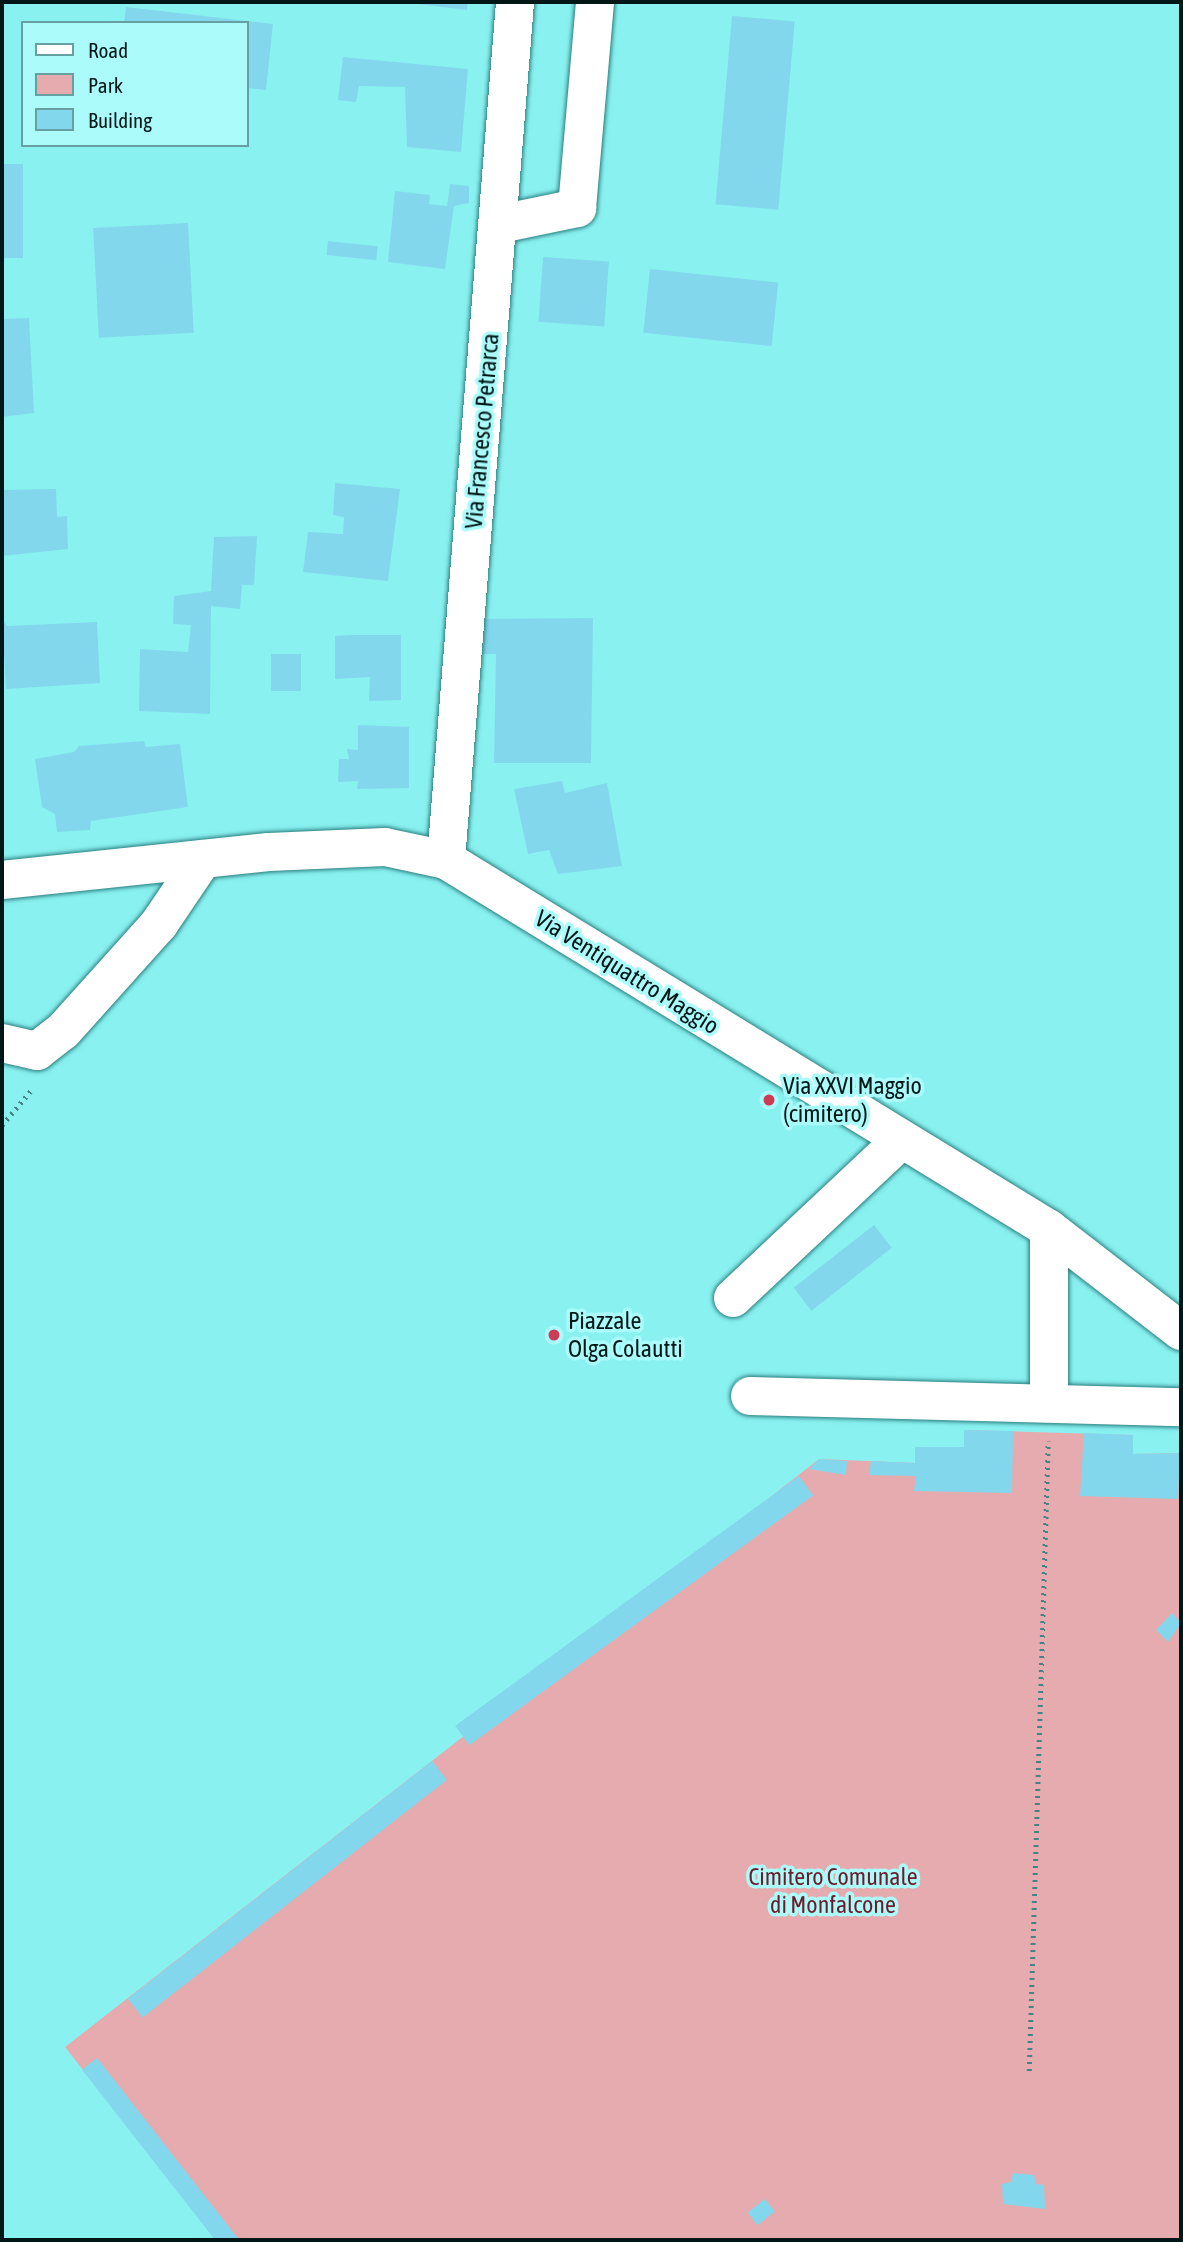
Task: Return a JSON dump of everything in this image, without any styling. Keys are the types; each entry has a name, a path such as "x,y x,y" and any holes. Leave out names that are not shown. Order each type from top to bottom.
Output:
{"street":[{"name":"Via Francesco Petrarca","path":"446,860 500,224 515,2"},
{"path":"500,224 577,208 595,2"},
{"name":"Via Ventiquattro Maggio","path":"2,880 203,859 385,847 446,860 900,1141 1049,1229 1181,1331"},
{"path":"2,1043 37,1051 63,1031 159,924 203,859"},
{"path":"733,1298 900,1141"},
{"path":"1049,1229 1049,1402"},
{"path":"750,1396 1181,1407"}],"path":[{"path":"1029,2071 1049,1402"}],"green space":[{"name":"Cimitero Comunale di Monfalcone","path":"964,1430 1133,1435 1133,1454 1180,1453 1181,2240 216,2240 65,2047 819,1459 915,1463 915,1447 964,1447"}],"building":[{"path":"401,2 468,2 467,10"},
{"path":"126,7 247,21 124,21"},
{"path":"732,16 795,21 778,210 716,204"},
{"path":"248,21 273,24 266,90 248,88"},
{"path":"343,57 468,69 461,152 407,147 405,87 359,86 356,102 338,100"},
{"path":"2,164 23,164 23,258 2,258"},
{"path":"450,184 469,186 469,203 454,206 445,269 388,262 395,191 430,195 429,204 447,206"},
{"path":"188,223 194,333 99,338 93,228"},
{"path":"328,241 378,246 376,260 327,255"},
{"path":"543,257 609,262 604,326 538,322"},
{"path":"650,269 778,282 772,346 643,333"},
{"path":"29,318 34,413 2,417 2,319"},
{"path":"335,483 400,489 388,581 303,572 308,532 343,534 344,517 333,515"},
{"path":"56,489 57,517 67,516 68,549 2,556 2,490"},
{"path":"257,536 254,585 242,585 240,609 211,606 210,714 139,711 140,649 188,652 191,625 173,624 174,596 211,591 214,537"},
{"path":"2,617 7,626 97,622 100,683 6,689"},
{"path":"593,618 591,763 494,763 496,654 474,654 473,619"},
{"path":"401,635 401,700 369,701 370,677 335,679 335,636"},
{"path":"271,654 301,654 301,691 271,691"},
{"path":"358,725 409,727 409,788 357,789 358,781 338,782 339,759 349,759 347,749 358,750"},
{"path":"144,741 146,747 180,744 188,807 91,821 90,830 57,832 55,814 42,807 35,759 74,752 79,746"},
{"path":"562,781 565,793 607,783 622,866 558,874 549,850 528,854 514,789"},
{"path":"874,1225 892,1248 811,1311 794,1288"},
{"path":"964,1430 1013,1431 1012,1493 914,1491 916,1476 869,1475 871,1461 915,1463 915,1447 964,1447"},
{"path":"1084,1433 1133,1435 1133,1454 1180,1453 1178,1499 1080,1496"},
{"path":"819,1459 847,1461 846,1475 809,1469"},
{"path":"799,1476 813,1495 469,1745 455,1726"},
{"path":"1172,1613 1181,1623 1168,1642 1156,1630"},
{"path":"432,1761 447,1780 143,2018 128,1999"},
{"path":"97,2058 239,2240 215,2240 82,2070"},
{"path":"1013,2173 1034,2175 1036,2184 1044,2185 1045,2209 1003,2204 1002,2184 1011,2182"},
{"path":"765,2199 775,2212 758,2225 748,2213"}],"place":[{"name":"Via XXVI Maggio (cimitero)","path":"769,1100"},
{"name":"Piazzale Olga Colautti","path":"554,1335"}]}
